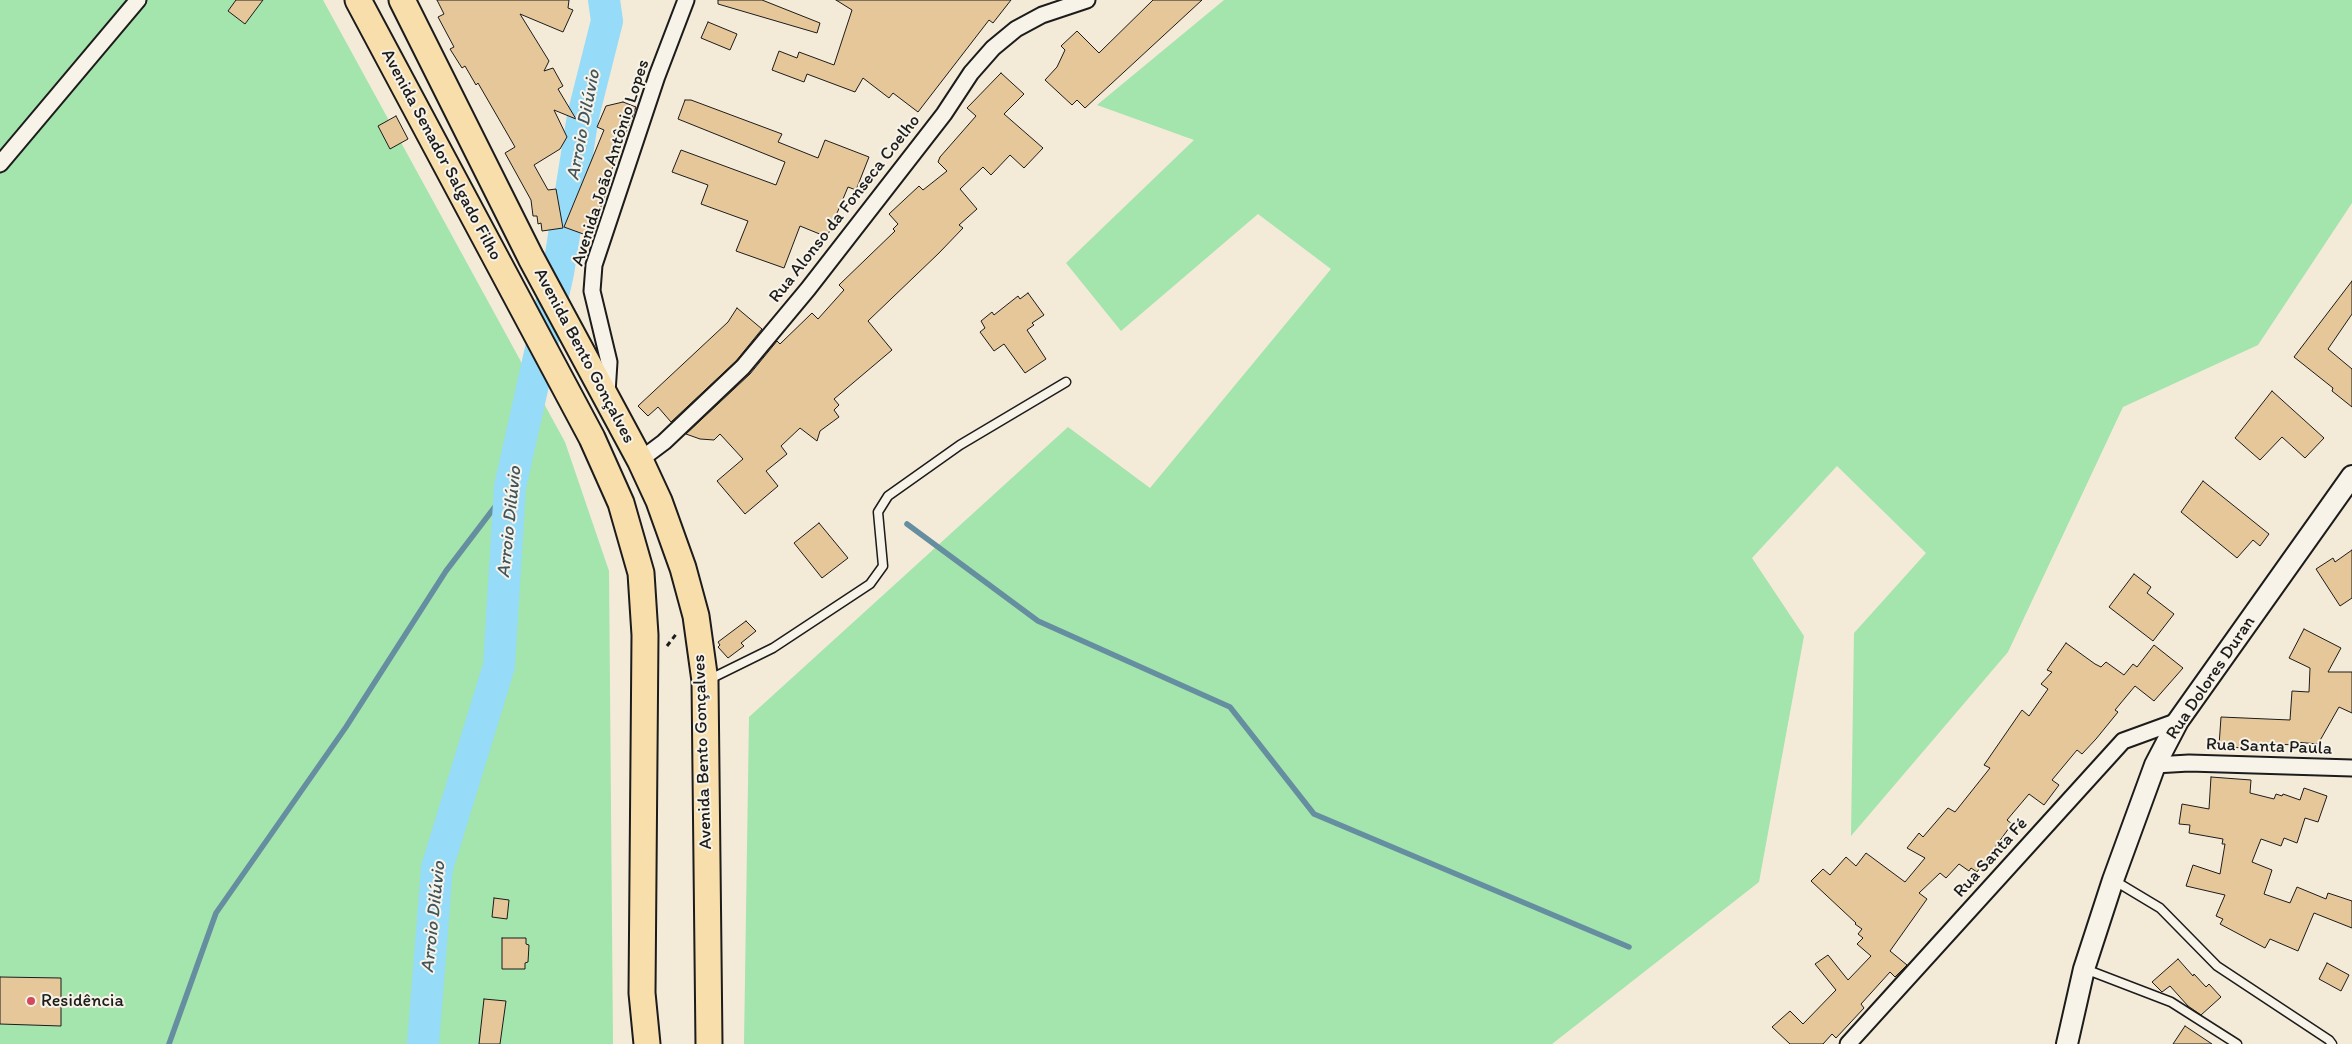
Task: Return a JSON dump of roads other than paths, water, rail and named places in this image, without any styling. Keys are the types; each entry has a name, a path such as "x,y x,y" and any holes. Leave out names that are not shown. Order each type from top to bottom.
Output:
{"main road":[{"name":"Avenida Senador Salgado Filho","path":"358,0 525,310"},
{"name":"Avenida Senador Salgado Filho","path":"402,0 531,258"},
{"name":"Avenida Bento Gonçalves","path":"531,258 640,460 659,501 677,551 696,616 705,681 709,1044"},
{"name":"Avenida Bento Gonçalves","path":"525,310 592,438 621,503 641,573 645,653 642,993 647,1044"}],"street":[{"path":"0,164 138,0"},
{"name":"Avenida João Antônio Lopes","path":"607,400 609,362 592,291 594,265 657,76 686,0"},
{"name":"Rua Alonso da Fonseca Coelho","path":"640,460 664,442 743,367 814,282 944,114 971,73 993,48 1016,29 1042,15 1087,0"},
{"name":"Rua Dolores Duran","path":"2067,1044 2084,969 2113,880 2155,765 2178,721 2352,476"},
{"name":"Rua Santa Fé","path":"1848,1044 2123,741 2178,721"},
{"name":"Rua Santa Paula","path":"2155,765 2189,763 2352,768"}],"lane":[{"path":"705,681 773,648 870,584 884,566 878,512 888,496 960,445 1066,382"},
{"path":"2113,880 2160,908 2217,966 2329,1040 2332,1044"},
{"path":"2084,969 2171,1002 2238,1044"}],"waterway":[{"name":"Arroio Dilúvio","path":"423,1044 437,868 499,666 510,487 558,273 583,116 607,21 604,0"},
{"path":"169,1044 216,913 346,727 446,571 510,487"},
{"path":"907,524 1038,621 1230,707 1314,814 1629,947"}],"place":[{"name":"Residência","path":"31,1001"}]}
